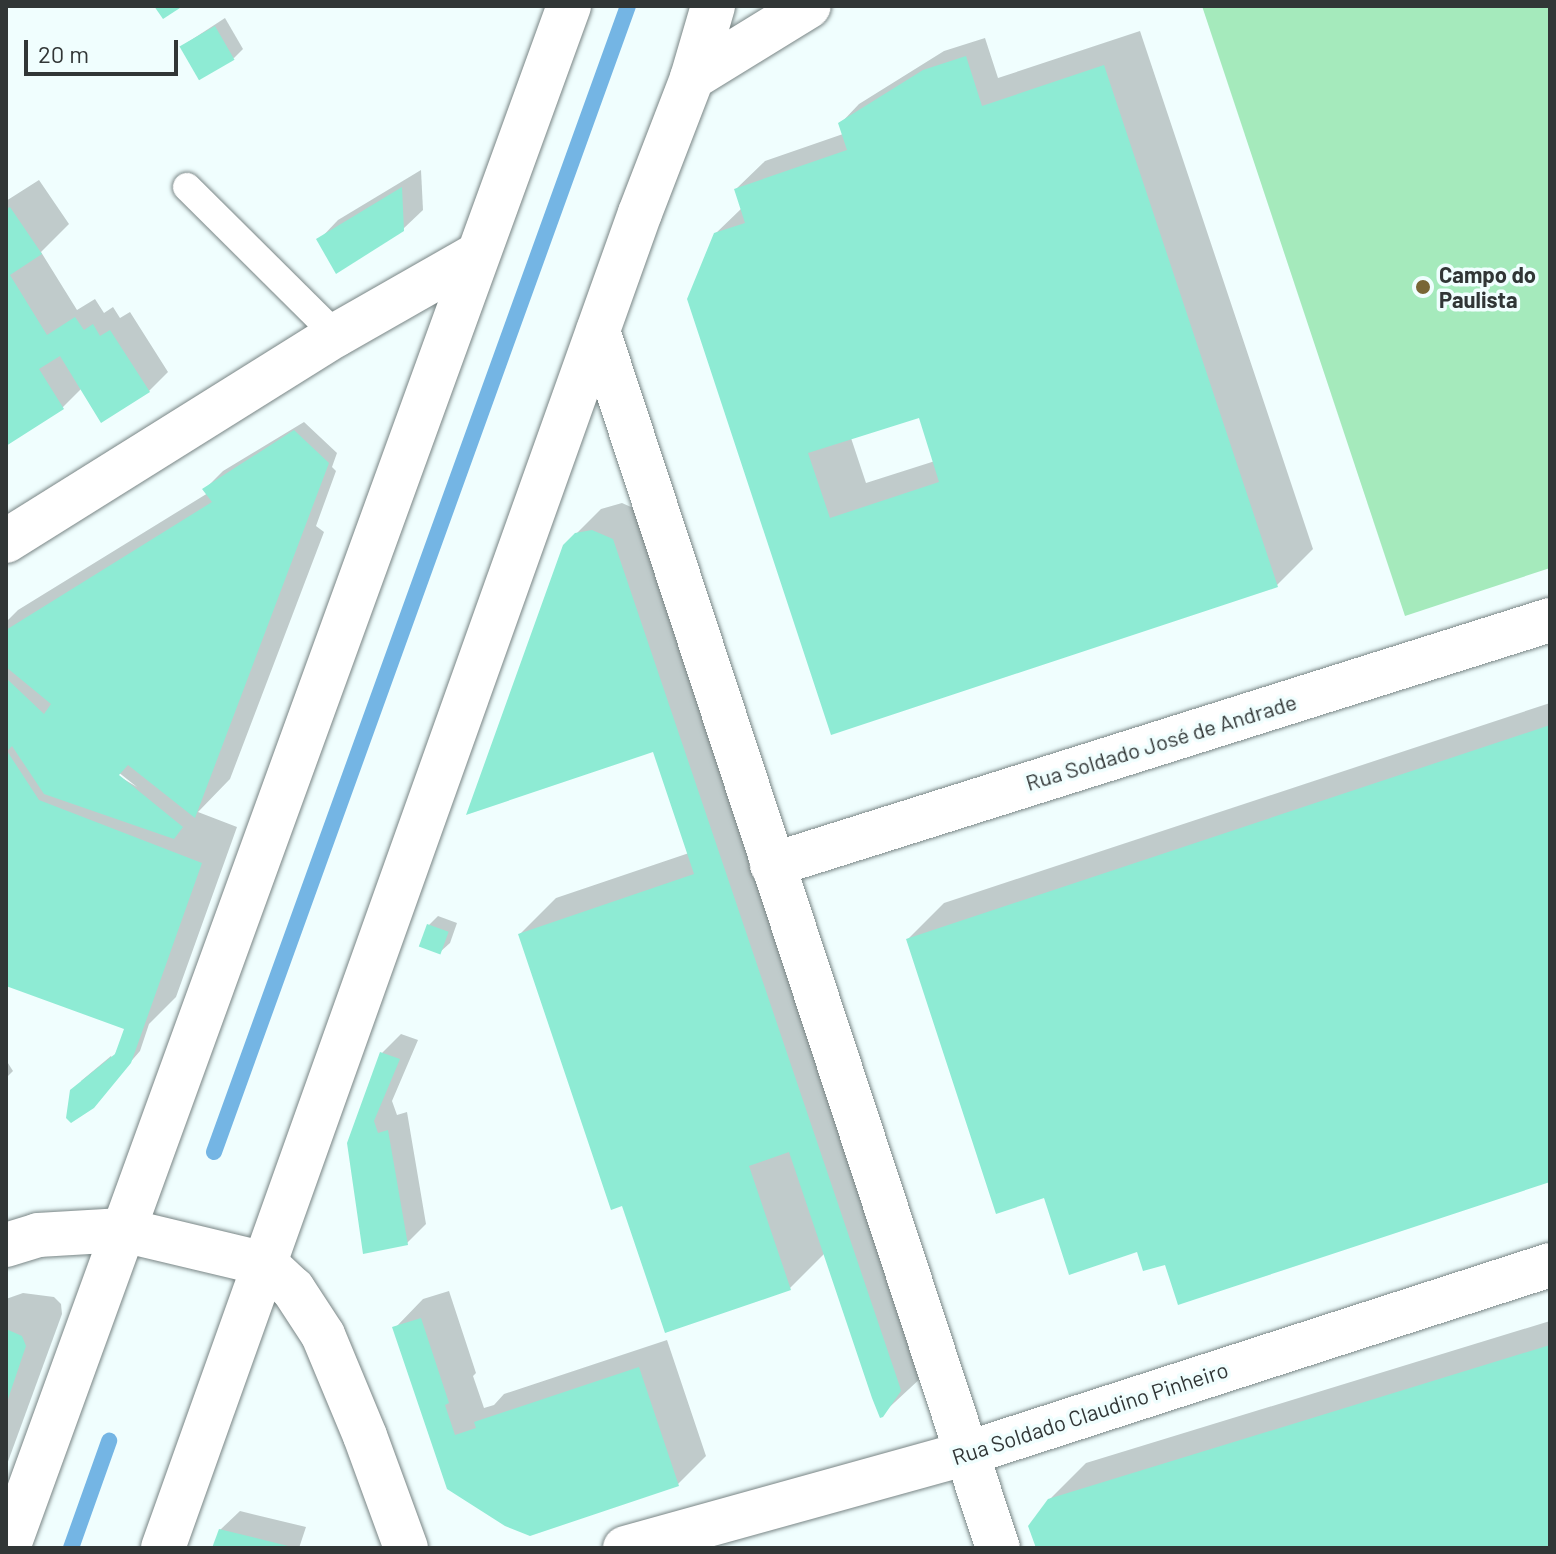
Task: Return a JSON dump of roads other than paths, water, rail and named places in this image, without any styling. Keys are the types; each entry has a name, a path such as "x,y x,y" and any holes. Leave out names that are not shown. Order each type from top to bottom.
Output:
{"street":[{"path":"8,1548 569,6"},
{"path":"163,1548 598,331 692,78 713,6"},
{"path":"692,78 809,6"},
{"path":"6,541 336,335 476,255"},
{"path":"598,331 998,1548"},
{"name":"Rua Soldado José de Andrade","path":"772,865 1550,620"},
{"path":"6,1245 38,1235 123,1230 266,1264 293,1289 323,1335 406,1548"},
{"name":"Rua Soldado Claudino Pinheiro","path":"625,1548 965,1454 1550,1265"}],"lane":[{"path":"187,187 336,335"}],"waterway":[{"path":"214,1152 628,6"},
{"path":"71,1548 109,1441"}],"place":[{"name":"Campo do Paulista","path":"1423,287"}]}
